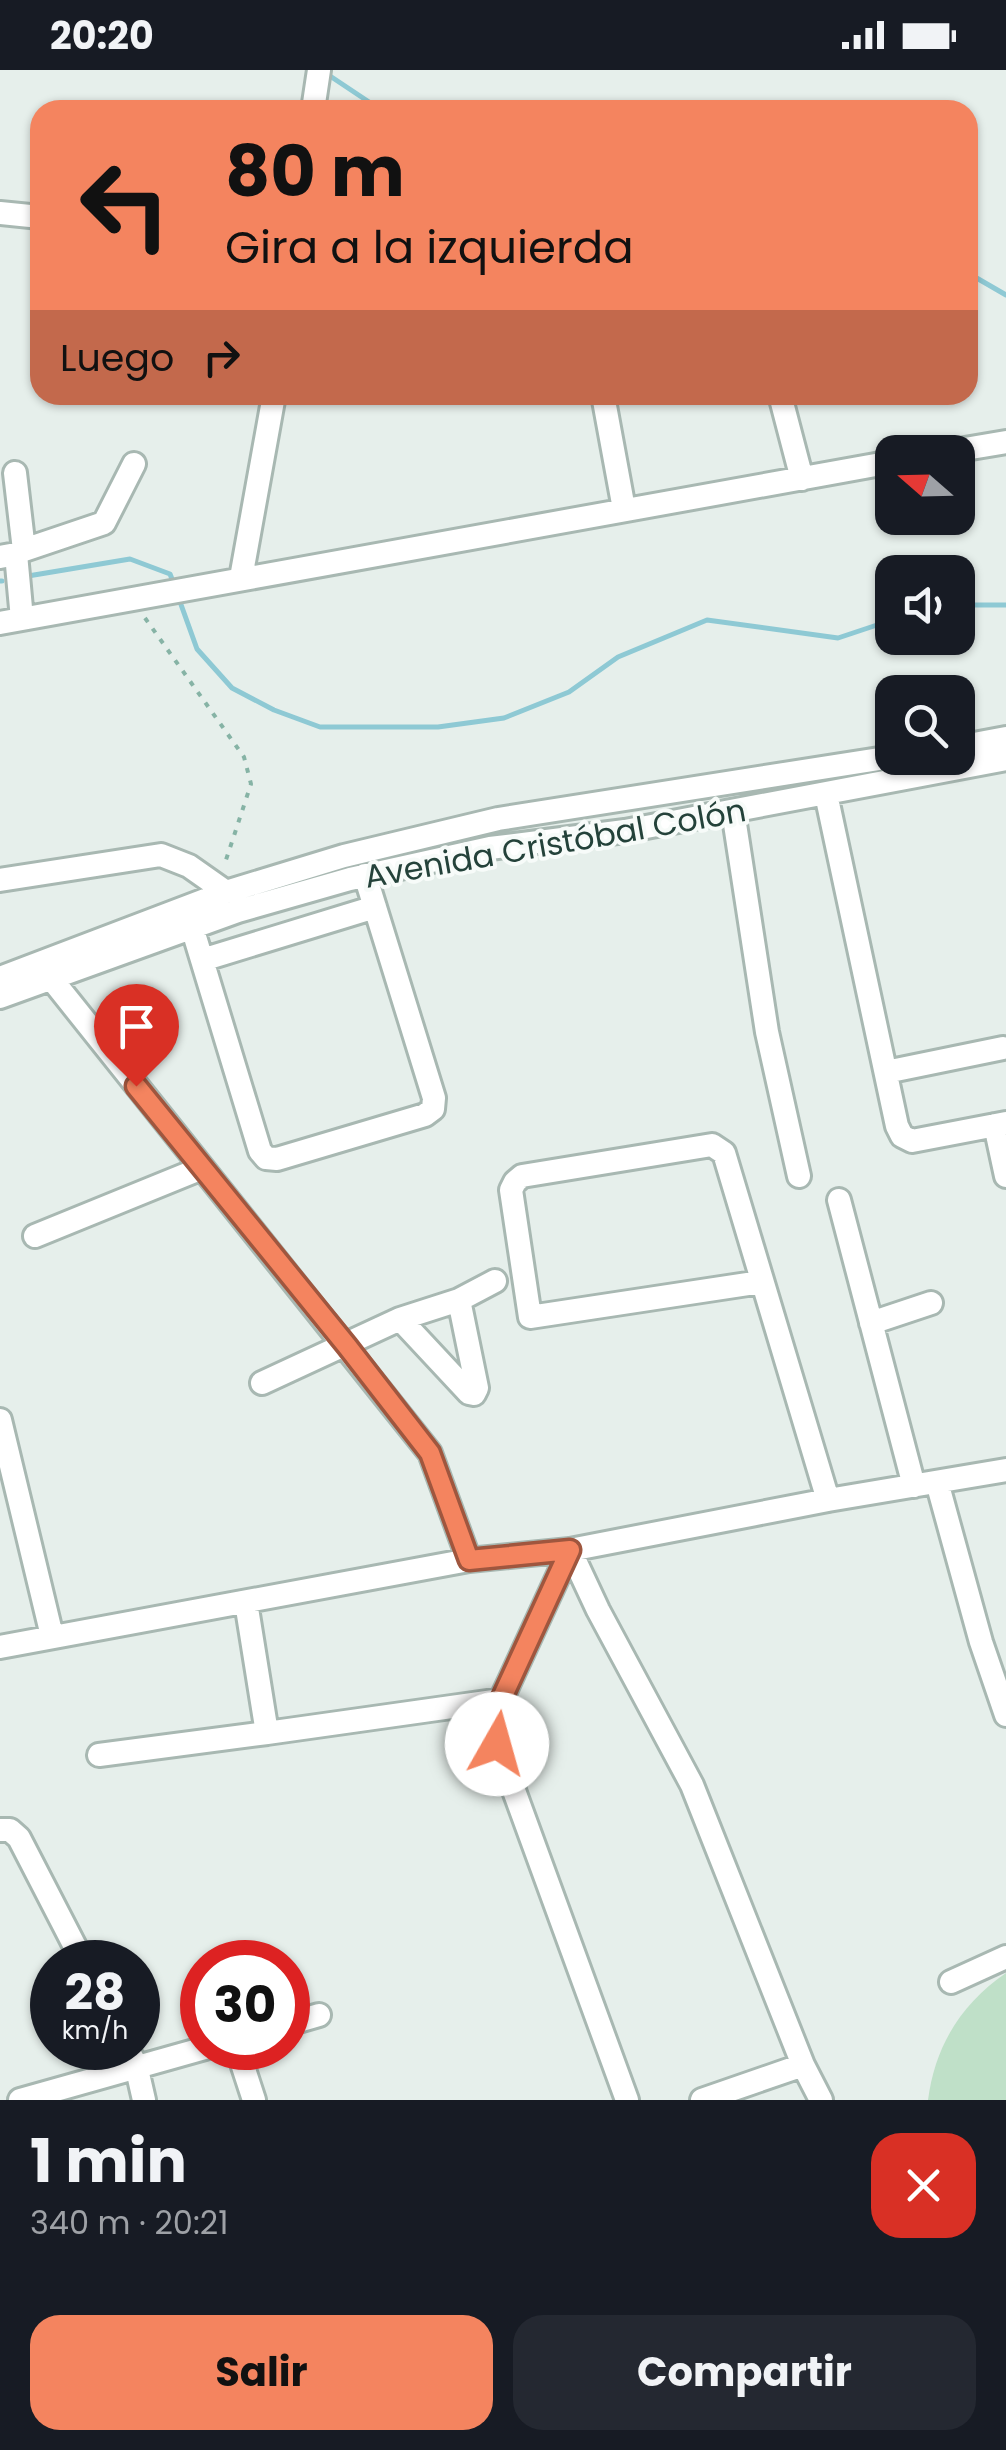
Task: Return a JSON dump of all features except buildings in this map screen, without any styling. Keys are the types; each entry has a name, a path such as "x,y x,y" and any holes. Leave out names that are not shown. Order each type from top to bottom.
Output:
{"street":[{"path":"314,100 319,70"},
{"path":"0,213 30,216"},
{"path":"241,578 272,405"},
{"path":"605,405 624,510"},
{"path":"783,405 802,479"},
{"path":"975,447 1006,442"},
{"path":"13,553 104,522 134,464"},
{"path":"15,473 11,621 875,465"},
{"path":"975,743 1006,738"},
{"name":"Avenida Cristóbal Colón","path":"0,978 44,970 238,910 365,876 490,848 625,831 1006,759"},
{"name":"Avenida Cristóbal Colón","path":"0,997 44,970 222,888 498,819 875,760"},
{"path":"826,794 902,1136 912,1141 1000,1124 1006,1176"},
{"path":"733,811 768,1032 799,1176"},
{"path":"0,880 161,855 189,866 222,888"},
{"path":"192,927 260,1151 266,1158 278,1159 425,1115 433,1109 434,1098 365,876"},
{"path":"202,960 375,907"},
{"path":"44,970 430,1453 469,1560"},
{"path":"886,1072 1004,1048"},
{"path":"761,1282 530,1317 512,1190 515,1182 522,1176 712,1145 724,1153 828,1500"},
{"path":"35,1236 202,1168"},
{"path":"840,1200 872,1323 1005,1710"},
{"path":"262,1382 400,1320 459,1300 495,1281"},
{"path":"400,1320 469,1394 474,1394 478,1388 459,1300"},
{"path":"872,1323 931,1303"},
{"path":"0,1422 52,1636"},
{"path":"0,1647 469,1560 570,1550 1006,1470"},
{"path":"570,1550 501,1700 497,1744 627,2100"},
{"path":"570,1550 692,1785 803,2065 821,2100"},
{"path":"246,1602 267,1733"},
{"path":"99,1755 501,1700"},
{"path":"0,1830 10,1830 18,1838 71,1940"},
{"path":"952,1982 1006,1957"},
{"path":"310,2018 319,2015"},
{"path":"702,2100 803,2065"},
{"path":"20,2100 96,2070"},
{"path":"136,2070 144,2100"},
{"path":"245,2070 254,2100"}],"path":[{"path":"132,599 244,756 251,784 222,888"}],"green space":[{"path":"1006,1973 1006,2100 928,2100 937,2062 953,2028 976,1998"}],"waterway":[{"path":"330,76 366,100"},
{"path":"978,279 1006,295"},
{"path":"28,576 130,559 170,574 174,584"},
{"path":"179,599 197,649 232,688 274,710 320,727 438,727 504,718 569,692 618,657 707,620 838,638 875,626"},
{"path":"975,605 1006,605"}],"route":[{"path":"136,1086 430,1453 469,1560 570,1550 501,1700 497,1744"}]}
